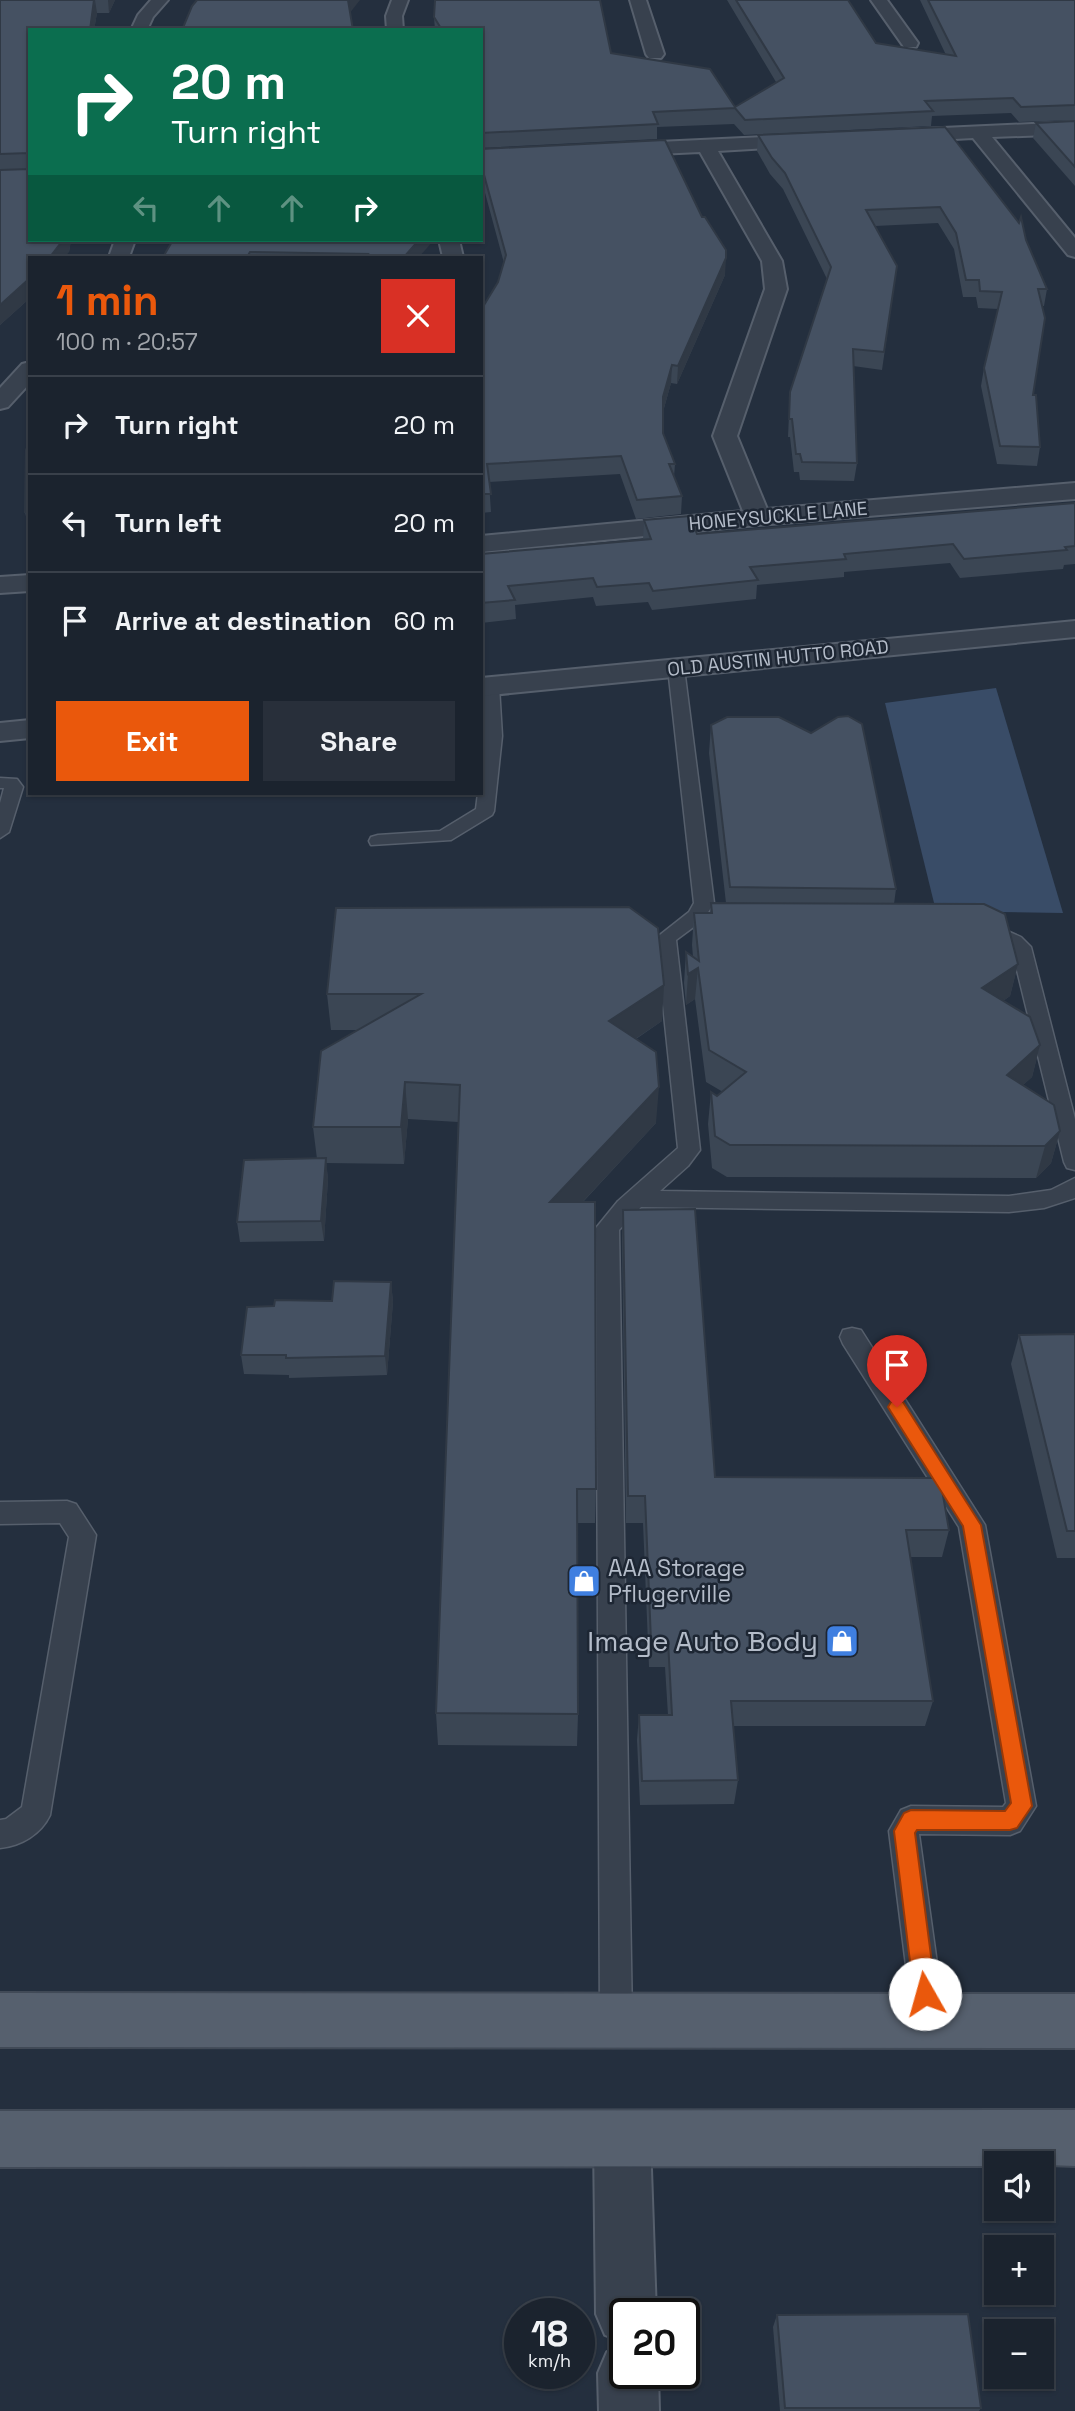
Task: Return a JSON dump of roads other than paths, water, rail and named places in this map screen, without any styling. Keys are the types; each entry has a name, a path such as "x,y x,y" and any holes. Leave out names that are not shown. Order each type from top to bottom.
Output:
{"main road":[{"path":"0,2020 1075,2021"},
{"path":"0,2139 1075,2138"}],"street":[{"path":"140,28 146,15 160,0"},
{"path":"396,28 394,16 400,0"},
{"path":"638,0 655,54"},
{"path":"879,0 910,43"},
{"path":"883,137 1075,128"},
{"path":"979,132 1075,251"},
{"path":"600,151 829,140"},
{"path":"706,146 772,261 776,289 725,436 758,517"},
{"path":"0,402 28,371"},
{"name":"HONEYSUCKLE LANE","path":"483,544 758,517 1075,491"},
{"path":"0,585 28,583"},
{"name":"OLD AUSTIN HUTTO ROAD","path":"486,687 1075,629"},
{"path":"0,732 28,729"},
{"path":"622,2140 626,2298"},
{"path":"628,2389 629,2411"}],"lane":[{"path":"617,2020 607,1228 617,1214 675,1168 689,1150 666,938 696,916 704,904 676,668"},
{"path":"378,841 444,836 485,811 486,687"},
{"path":"0,783 11,783 14,787 0,832"},
{"path":"686,924 714,924"},
{"path":"959,927 986,927 1021,947 1075,1161"},
{"path":"636,1199 1009,1204 1049,1199 1073,1190 1075,1186"},
{"path":"852,1336 972,1525 1021,1806 1010,1821 911,1820 904,1831 929,2021"},
{"path":"0,1513 67,1512 83,1535 35,1815 12,1833 0,1834"}],"water":[{"path":"996,688 1063,913 936,911 885,703"}],"place":[{"name":"AAA Storage Pflugerville","path":"584,1581"},
{"name":"Image Auto Body","path":"842,1641"}]}
